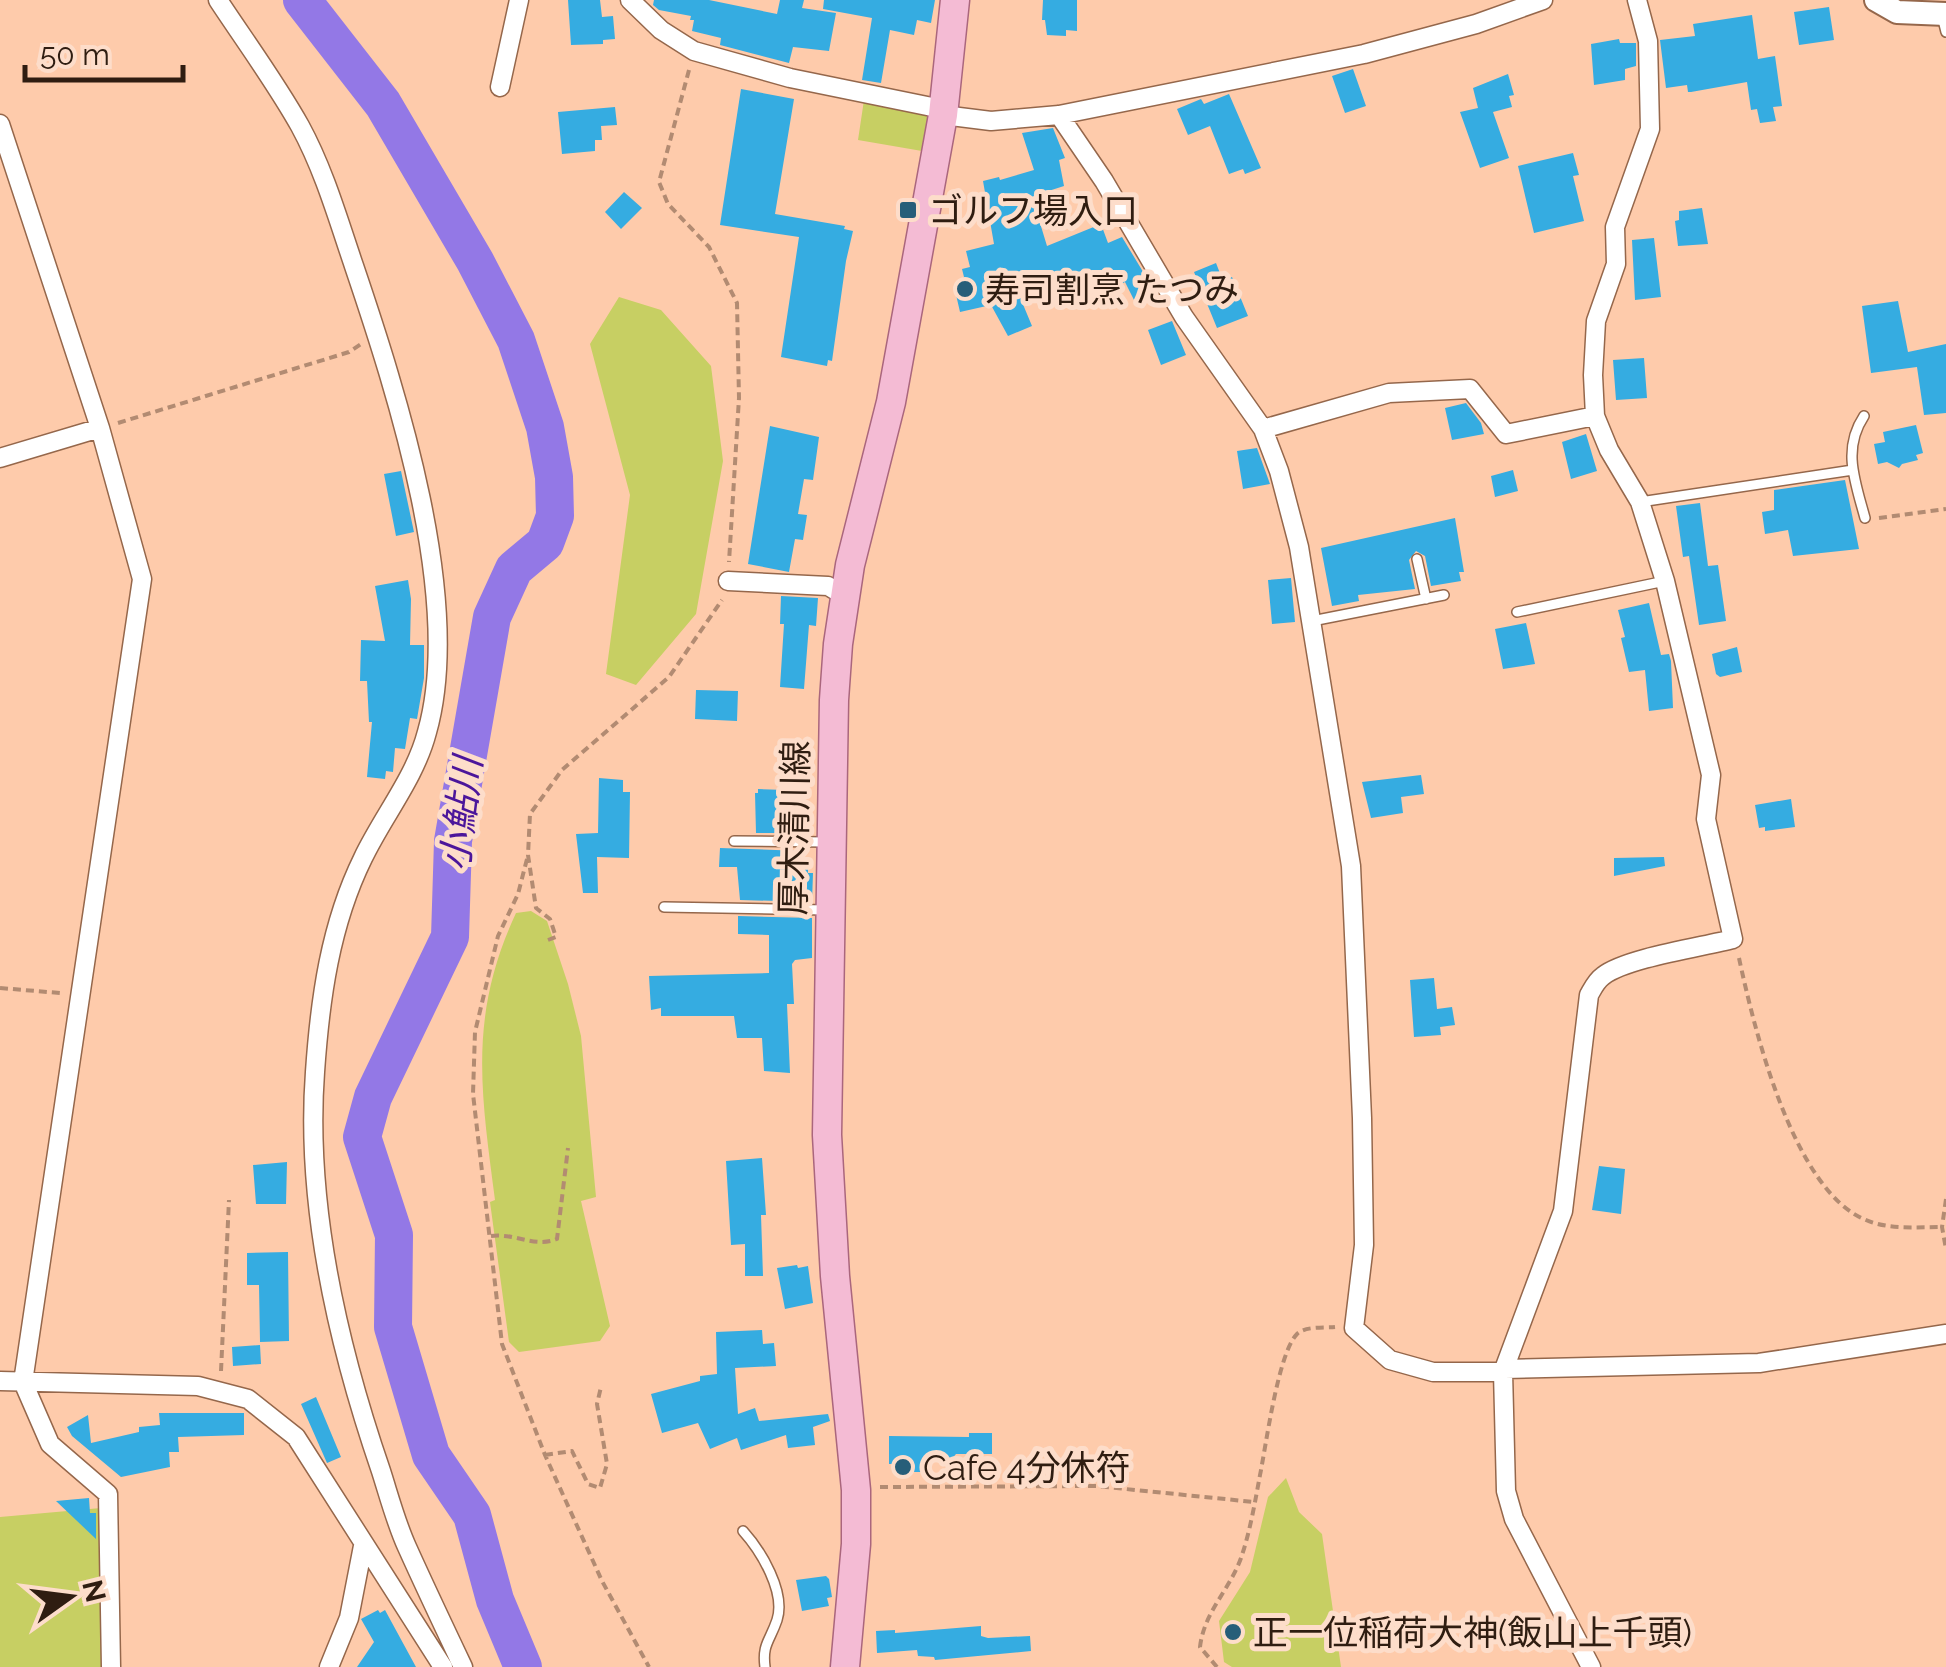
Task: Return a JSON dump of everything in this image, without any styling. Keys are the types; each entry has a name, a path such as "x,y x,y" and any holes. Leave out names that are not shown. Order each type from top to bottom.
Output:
{"main road":[{"name":"厚木清川線","path":"845,1667 856,1544 856,1490 827,1135 834,700 845,596 890,402 943,115 955,0"}],"street":[{"path":"218,0 300,126 323,174 376,332 422,510 440,632 436,688 427,734 413,770 364,854 347,892 326,970 314,1076 314,1158 334,1309 358,1405 406,1546 462,1667"},
{"path":"500,87 520,0"},
{"path":"630,0 661,30 694,51 790,78 932,107 943,115 991,120 1059,115 1364,54 1476,24 1543,0"},
{"path":"1591,1667 1514,1519 1506,1492 1504,1371 1563,1212 1589,995 1606,974 1626,966 1733,939 1706,818 1711,774 1665,582 1640,502 1609,450 1596,416 1596,321 1616,264 1615,227 1650,129 1648,41 1637,0"},
{"path":"1876,0 1897,12 1945,21"},
{"path":"1059,115 1104,181 1184,317 1263,429 1280,471 1299,547 1351,866 1364,1246 1354,1328 1390,1360 1433,1372 1760,1363 1946,1334"},
{"path":"0,124 100,428 142,579 23,1382 50,1444 108,1494 112,1667"},
{"path":"1263,429 1389,393 1470,389 1506,434 1596,416"},
{"path":"0,458 100,428"},
{"path":"728,581 828,586 845,596"},
{"path":"0,1381 198,1386 248,1399 296,1438 444,1667"},
{"path":"329,1667 349,1618 363,1546"},
{"path":"374,1562 406,1546"}],"lane":[{"path":"1864,416 1852,434 1852,470 1865,518"},
{"path":"1640,502 1852,470"},
{"path":"1417,560 1426,598"},
{"path":"1516,612 1665,582"},
{"path":"1312,621 1444,595"},
{"path":"734,842 831,842"},
{"path":"664,908 830,910"},
{"path":"743,1530 760,1550 779,1603 778,1619 763,1650 765,1667"}],"path":[{"path":"649,1667 602,1580 502,1344 473,1094 474,1032 498,936 518,894 528,855 530,814 562,770 668,678 727,590 740,398 736,303 709,247 668,204 659,182 694,51"},
{"path":"100,428 348,352 376,332"},
{"path":"1865,518 1946,508"},
{"path":"528,855 536,919"},
{"path":"537,909 550,919 556,937 548,940"},
{"path":"1733,939 1752,1023 1775,1089 1804,1154 1835,1198 1866,1220 1897,1226 1942,1227"},
{"path":"0,988 80,994"},
{"path":"490,1236 510,1234 537,1242 557,1240 568,1148"},
{"path":"1946,1199 1942,1227 1946,1249"},
{"path":"221,1391 229,1200"},
{"path":"1217,1667 1200,1647 1202,1626 1221,1600 1241,1556 1276,1390 1296,1335 1304,1330 1354,1328"},
{"path":"546,1455 572,1451 588,1484 600,1488 607,1464 598,1404 601,1386"},
{"path":"856,1490 1096,1486 1254,1502"}],"green space":[{"path":"864,100 921,110 928,118 922,151 858,140"},
{"path":"619,297 661,310 711,366 723,461 696,614 636,685 606,674 630,495 590,344"},
{"path":"531,911 547,921 581,1036 596,1197 581,1201 610,1326 600,1341 519,1352 509,1342 490,1202 495,1200 482,1055 490,986 501,950 516,913"},
{"path":"1286,1478 1299,1512 1322,1534 1341,1667 1232,1667 1224,1662 1219,1621 1250,1572 1268,1497"},
{"path":"101,1508 103,1667 0,1667 0,1517"}],"building":[{"path":"568,0 600,0 602,17 613,16 615,39 603,40 603,44 571,45"},
{"path":"654,0 709,0 777,14 780,0 804,0 802,8 836,13 829,51 793,47 789,63 720,45 721,38 692,31 691,16 659,10 653,5"},
{"path":"824,0 935,0 931,23 917,20 914,35 890,30 881,83 862,80 872,18 823,9"},
{"path":"1043,0 1077,0 1077,31 1066,30 1066,36 1047,35 1042,20"},
{"path":"1829,7 1834,40 1799,45 1794,12"},
{"path":"1752,15 1758,59 1775,56 1782,106 1773,107 1776,121 1760,123 1757,109 1751,110 1747,82 1691,92 1687,85 1666,88 1660,40 1695,36 1693,24"},
{"path":"1619,39 1620,43 1636,43 1636,66 1625,69 1625,80 1594,85 1591,44"},
{"path":"1353,69 1366,106 1345,113 1332,76"},
{"path":"1508,74 1514,95 1509,96 1512,107 1493,112 1509,158 1480,168 1460,112 1478,108 1473,88"},
{"path":"741,89 794,99 775,214 845,226 844,229 853,231 832,361 828,360 827,366 781,357 799,237 720,225"},
{"path":"1229,94 1261,168 1245,174 1243,169 1229,174 1210,126 1188,135 1177,109"},
{"path":"615,107 617,125 601,126 602,140 595,140 595,151 562,154 558,112"},
{"path":"1053,128 1065,158 1059,160 1064,186 1036,195 1033,200 1047,246 1101,224 1108,243 1122,237 1154,290 1134,300 1125,282 1104,292 1096,274 1022,302 1032,326 1008,336 991,305 960,312 954,286 960,285 964,277 962,269 970,267 966,251 994,244 983,181 1034,170 1022,133"},
{"path":"1573,153 1579,175 1573,176 1584,221 1534,233 1518,166"},
{"path":"624,192 642,208 621,229 605,212"},
{"path":"1702,208 1708,244 1678,246 1675,221 1679,220 1679,211"},
{"path":"1654,238 1661,297 1635,300 1632,240"},
{"path":"1216,263 1223,281 1232,277 1248,316 1217,328 1194,272"},
{"path":"1898,301 1908,352 1946,344 1946,413 1924,415 1917,367 1871,373 1862,306"},
{"path":"1172,321 1186,355 1161,365 1148,330"},
{"path":"1644,358 1647,398 1616,400 1613,360"},
{"path":"1466,403 1484,434 1452,440 1445,408"},
{"path":"1916,425 1923,453 1916,455 1918,460 1899,468 1887,462 1878,464 1874,444 1885,442 1883,432"},
{"path":"770,426 819,437 813,480 804,479 798,514 807,515 803,540 795,539 789,572 748,564"},
{"path":"1586,434 1597,471 1571,479 1562,442"},
{"path":"1257,448 1270,484 1243,489 1237,451"},
{"path":"1513,470 1518,491 1495,497 1491,476"},
{"path":"401,471 414,532 396,536 384,474"},
{"path":"1845,480 1859,549 1793,556 1788,530 1765,534 1762,512 1774,510 1774,490"},
{"path":"1700,503 1708,566 1718,565 1726,621 1699,625 1689,556 1683,557 1676,506"},
{"path":"1455,518 1464,572 1459,572 1461,581 1431,586 1425,556 1416,551 1409,560 1415,589 1358,595 1359,601 1332,606 1321,548"},
{"path":"1291,578 1295,622 1272,624 1268,580"},
{"path":"408,580 410,645 424,645 424,678 417,719 410,718 405,749 395,748 393,772 386,771 385,779 367,777 372,722 367,681 360,681 361,640 385,641 375,586"},
{"path":"781,596 818,598 816,626 809,625 804,689 780,687 784,624 780,624"},
{"path":"1649,603 1661,655 1669,654 1671,661 1673,708 1649,711 1645,670 1629,672 1618,610"},
{"path":"1526,623 1535,664 1503,669 1495,629"},
{"path":"1737,647 1742,672 1720,677 1712,654"},
{"path":"696,690 738,691 737,721 695,719"},
{"path":"1421,775 1424,794 1401,797 1403,813 1371,818 1362,782"},
{"path":"599,778 623,780 623,792 630,792 629,858 597,857 598,893 583,893 576,834 598,833"},
{"path":"758,789 786,790 787,833 756,833"},
{"path":"1791,799 1795,827 1765,831 1765,827 1759,828 1755,805"},
{"path":"720,848 803,851 803,863 808,863 808,873 813,873 812,902 740,900 737,867 719,867"},
{"path":"1664,857 1665,866 1614,876 1614,858"},
{"path":"738,916 812,918 812,958 792,964 794,1004 787,1004 790,1073 764,1071 762,1038 737,1038 734,1016 661,1016 661,1008 651,1010 649,976 769,973 769,935 738,934"},
{"path":"1434,978 1437,1009 1452,1007 1455,1025 1440,1027 1441,1035 1414,1037 1410,980"},
{"path":"762,1158 766,1215 761,1215 763,1276 745,1276 745,1244 731,1245 726,1161"},
{"path":"287,1162 286,1204 256,1204 253,1165"},
{"path":"1599,1166 1625,1169 1621,1214 1592,1210"},
{"path":"288,1252 289,1341 260,1342 259,1285 247,1285 247,1253"},
{"path":"808,1266 813,1303 785,1309 777,1268"},
{"path":"762,1330 763,1344 774,1343 776,1366 735,1368 738,1414 755,1408 759,1421 828,1414 830,1421 813,1427 815,1445 788,1448 786,1435 741,1450 737,1438 710,1449 698,1423 662,1433 651,1394 700,1381 700,1376 717,1374 716,1332"},
{"path":"260,1345 261,1364 233,1366 232,1347"},
{"path":"316,1397 341,1457 327,1463 301,1404"},
{"path":"159,1413 244,1413 244,1435 178,1437 179,1452 169,1452 170,1467 121,1477 72,1436 67,1427 88,1415 91,1443 139,1432 139,1427 160,1425"},
{"path":"969,1433 992,1433 992,1454 956,1454 950,1461 927,1458 927,1472 897,1472 897,1464 889,1464 889,1436 969,1437"},
{"path":"89,1498 90,1513 96,1513 96,1539 56,1501"},
{"path":"826,1576 832,1597 827,1598 829,1606 802,1611 796,1580"},
{"path":"385,1610 416,1667 357,1667 374,1642 361,1619"},
{"path":"981,1626 981,1636 988,1638 1030,1636 1031,1651 935,1660 918,1656 917,1650 877,1653 876,1631"}],"waterway":[{"name":"小鮎川","path":"302,0 383,104 475,261 516,340 545,427 554,477 555,516 545,543 514,569 492,617 453,841 450,937 373,1097 362,1137 394,1235 393,1327 431,1455 472,1515 495,1600 523,1667"}],"place":[{"name":"ゴルフ場入口","path":"908,210"},
{"name":"寿司割烹 たつみ","path":"965,289"},
{"name":"Cafe 4分休符","path":"903,1467"},
{"name":"正一位稲荷大神(飯山上千頭)","path":"1233,1632"}]}
